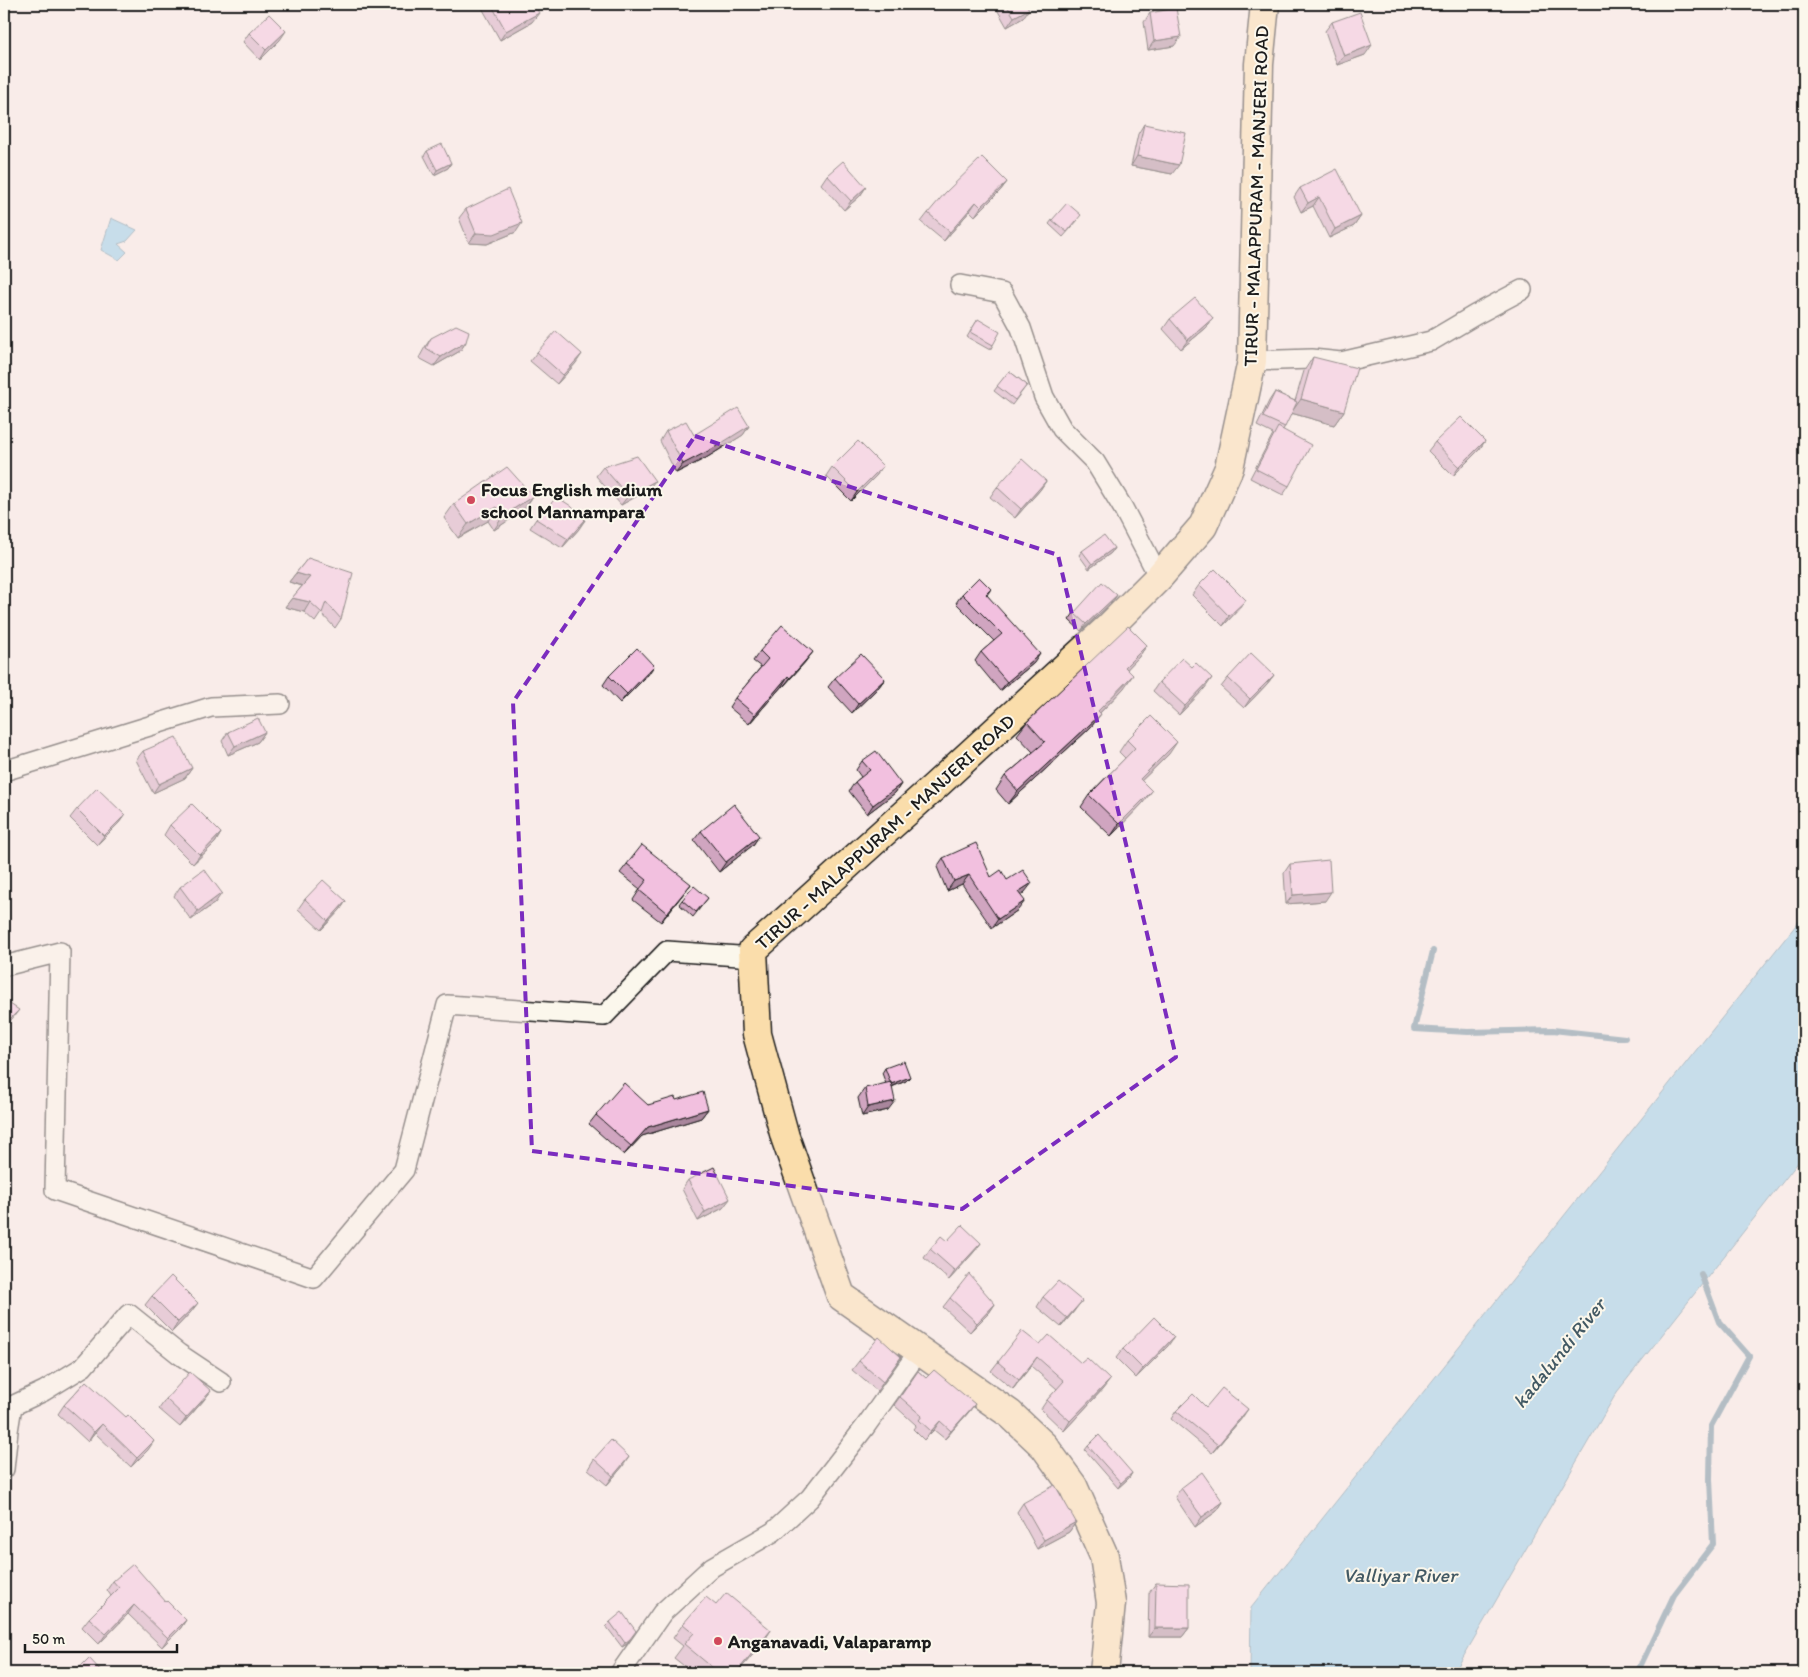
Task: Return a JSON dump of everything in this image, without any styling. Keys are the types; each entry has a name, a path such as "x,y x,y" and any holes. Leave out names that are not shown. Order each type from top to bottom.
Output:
{"main road":[{"name":"TIRUR - MALAPPURAM - MANJERI ROAD","path":"1104,1673 1111,1603 1104,1556 1073,1486 1044,1446 1010,1414 841,1296 785,1137 758,1034 753,950 1109,627 1160,578 1203,526 1229,468 1252,361 1259,64 1266,4"}],"street":[{"path":"960,285 1002,293 1021,328 1044,397 1062,430 1095,462 1123,508 1160,578"},
{"path":"1252,361 1312,359 1341,362 1431,342 1475,315 1522,290"},
{"path":"4,771 211,708 280,704"},
{"path":"4,966 60,952 55,1190 314,1278 404,1170 447,1005 604,1016 667,951 753,957"},
{"path":"4,1469 12,1406 44,1391 83,1366 129,1314 179,1354 220,1382"},
{"path":"620,1673 662,1613 669,1606 712,1567 773,1532 810,1498 865,1427 919,1350"}],"highlighted area":[{"path":"695,436 1058,555 1176,1057 962,1209 532,1151 513,702"}],"water":[{"path":"111,218 137,230 127,241 118,244 127,252 119,260 101,250"},
{"name":"Valliyar River","path":"1804,915 1804,1155 1617,1392 1454,1673 1250,1673 1251,1608"}],"building":[{"path":"491,4 534,4 539,13 506,31"},
{"path":"1006,4 1026,4 1029,9 1014,17"},
{"path":"1176,8 1181,37 1154,41 1150,13"},
{"path":"1360,12 1372,45 1344,56 1332,22"},
{"path":"269,14 286,31 266,50 249,33"},
{"path":"1144,124 1186,133 1179,165 1137,156"},
{"path":"442,144 451,163 437,170 427,151"},
{"path":"982,157 1007,182 981,207 976,202 950,232 928,213 945,193"},
{"path":"843,161 866,187 851,201 827,175"},
{"path":"1337,169 1361,216 1335,229 1319,197 1308,203 1300,188"},
{"path":"508,189 522,223 494,234 476,233 466,209"},
{"path":"1067,203 1081,215 1067,232 1052,220"},
{"path":"1195,298 1213,318 1188,340 1170,319"},
{"path":"978,319 1000,332 993,345 970,332"},
{"path":"456,325 469,331 466,342 441,357 426,348 431,338"},
{"path":"556,331 582,354 563,375 537,352"},
{"path":"1313,357 1357,368 1344,411 1301,399"},
{"path":"1009,371 1027,385 1015,400 997,386"},
{"path":"1275,392 1297,402 1285,427 1263,417"},
{"path":"738,408 749,426 683,464 666,431 686,421 694,435"},
{"path":"1461,417 1485,441 1459,467 1435,442"},
{"path":"1278,427 1311,445 1289,486 1256,469"},
{"path":"858,441 883,466 857,492 832,467"},
{"path":"637,456 655,481 628,496 603,467"},
{"path":"1022,459 1046,481 1021,509 997,487"},
{"path":"507,467 533,496 503,516 497,507 468,524 454,504"},
{"path":"557,497 571,506 585,520 568,539 536,519"},
{"path":"1104,535 1114,548 1092,564 1082,551"},
{"path":"308,558 353,573 341,619 326,602 322,613 310,602 292,598 310,577 296,573"},
{"path":"1215,569 1246,600 1229,616 1199,585"},
{"path":"979,577 991,589 986,594 1040,654 1007,682 981,652 1002,634 962,594"},
{"path":"1102,582 1117,595 1086,624 1074,613"},
{"path":"782,625 813,652 790,678 788,676 755,715 735,698 768,659 760,651"},
{"path":"1128,626 1147,645 1125,667 1133,675 1098,711 1101,714 1018,791 1005,776 1045,742 1027,722"},
{"path":"637,648 654,666 627,694 609,676"},
{"path":"1251,653 1274,675 1250,699 1228,678"},
{"path":"861,654 885,679 858,704 835,678"},
{"path":"1182,658 1192,667 1196,663 1212,678 1185,706 1159,682"},
{"path":"1151,716 1177,742 1140,779 1152,791 1119,824 1089,795 1135,748 1127,740"},
{"path":"258,718 265,732 235,746 228,732"},
{"path":"176,737 192,768 159,784 143,751"},
{"path":"876,751 901,784 873,805 855,782 870,770 862,761"},
{"path":"97,788 125,815 104,836 77,809"},
{"path":"192,804 221,833 200,855 170,825"},
{"path":"734,804 759,836 726,862 701,831"},
{"path":"976,843 991,877 1001,870 1007,880 1023,870 1032,883 1018,892 1025,901 998,919 969,875 954,881 943,858"},
{"path":"642,845 691,884 667,913 639,890 647,880 627,864"},
{"path":"1329,860 1331,892 1293,895 1290,864"},
{"path":"204,869 222,893 198,911 180,887"},
{"path":"323,880 346,901 328,921 305,899"},
{"path":"694,886 708,898 696,912 682,900"},
{"path":"4,1000 19,1010 4,1025"},
{"path":"904,1061 910,1077 891,1084 885,1068"},
{"path":"891,1082 895,1101 868,1107 865,1088"},
{"path":"624,1083 648,1105 675,1097 676,1100 703,1092 708,1109 648,1127 631,1146 596,1115"},
{"path":"714,1167 730,1199 705,1212 688,1180"},
{"path":"962,1225 981,1243 955,1271 930,1249 941,1236 947,1241"},
{"path":"969,1274 995,1304 977,1323 950,1298"},
{"path":"171,1276 198,1303 178,1322 152,1296"},
{"path":"1058,1281 1082,1301 1067,1318 1043,1297"},
{"path":"1154,1317 1174,1337 1143,1369 1123,1349"},
{"path":"1022,1331 1040,1345 1049,1335 1081,1363 1087,1358 1110,1380 1070,1421 1047,1400 1064,1381 1037,1357 1019,1380 998,1362"},
{"path":"879,1337 901,1357 883,1382 859,1361"},
{"path":"934,1370 975,1404 951,1431 940,1421 931,1431 919,1420 922,1416 900,1397 918,1371 926,1378"},
{"path":"190,1372 211,1391 186,1418 166,1399"},
{"path":"86,1381 126,1417 128,1415 154,1441 137,1458 102,1424 94,1432 64,1405"},
{"path":"1222,1388 1248,1409 1218,1445 1176,1411 1193,1394 1206,1407"},
{"path":"1099,1435 1132,1473 1121,1483 1088,1446"},
{"path":"611,1440 629,1457 613,1476 594,1459"},
{"path":"1202,1472 1223,1502 1202,1517 1181,1488"},
{"path":"1055,1485 1076,1522 1044,1540 1023,1503"},
{"path":"133,1564 166,1602 186,1620 168,1638 134,1605 106,1634 89,1618 119,1588 113,1581"},
{"path":"1156,1583 1189,1584 1189,1628 1155,1628"},
{"name":"Anganavadi, Valaparamp","path":"726,1593 771,1630 736,1673 719,1673 684,1644 694,1633 683,1624 706,1597 716,1605"},
{"path":"622,1612 636,1631 625,1643 610,1622"},
{"path":"89,1658 103,1673 74,1673"}],"waterway":[{"path":"1433,951 1414,1029 1468,1032 1553,1030 1625,1038"},
{"path":"1637,1673 1674,1595 1713,1544 1710,1479 1711,1426 1749,1356 1719,1322 1701,1274"}],"place":[{"name":"Focus English medium school Mannampara","path":"471,500"},
{"name":"Anganavadi, Valaparamp","path":"718,1641"}],"water label":[{"name":"kadalundi River","path":"1559,1353"}]}
